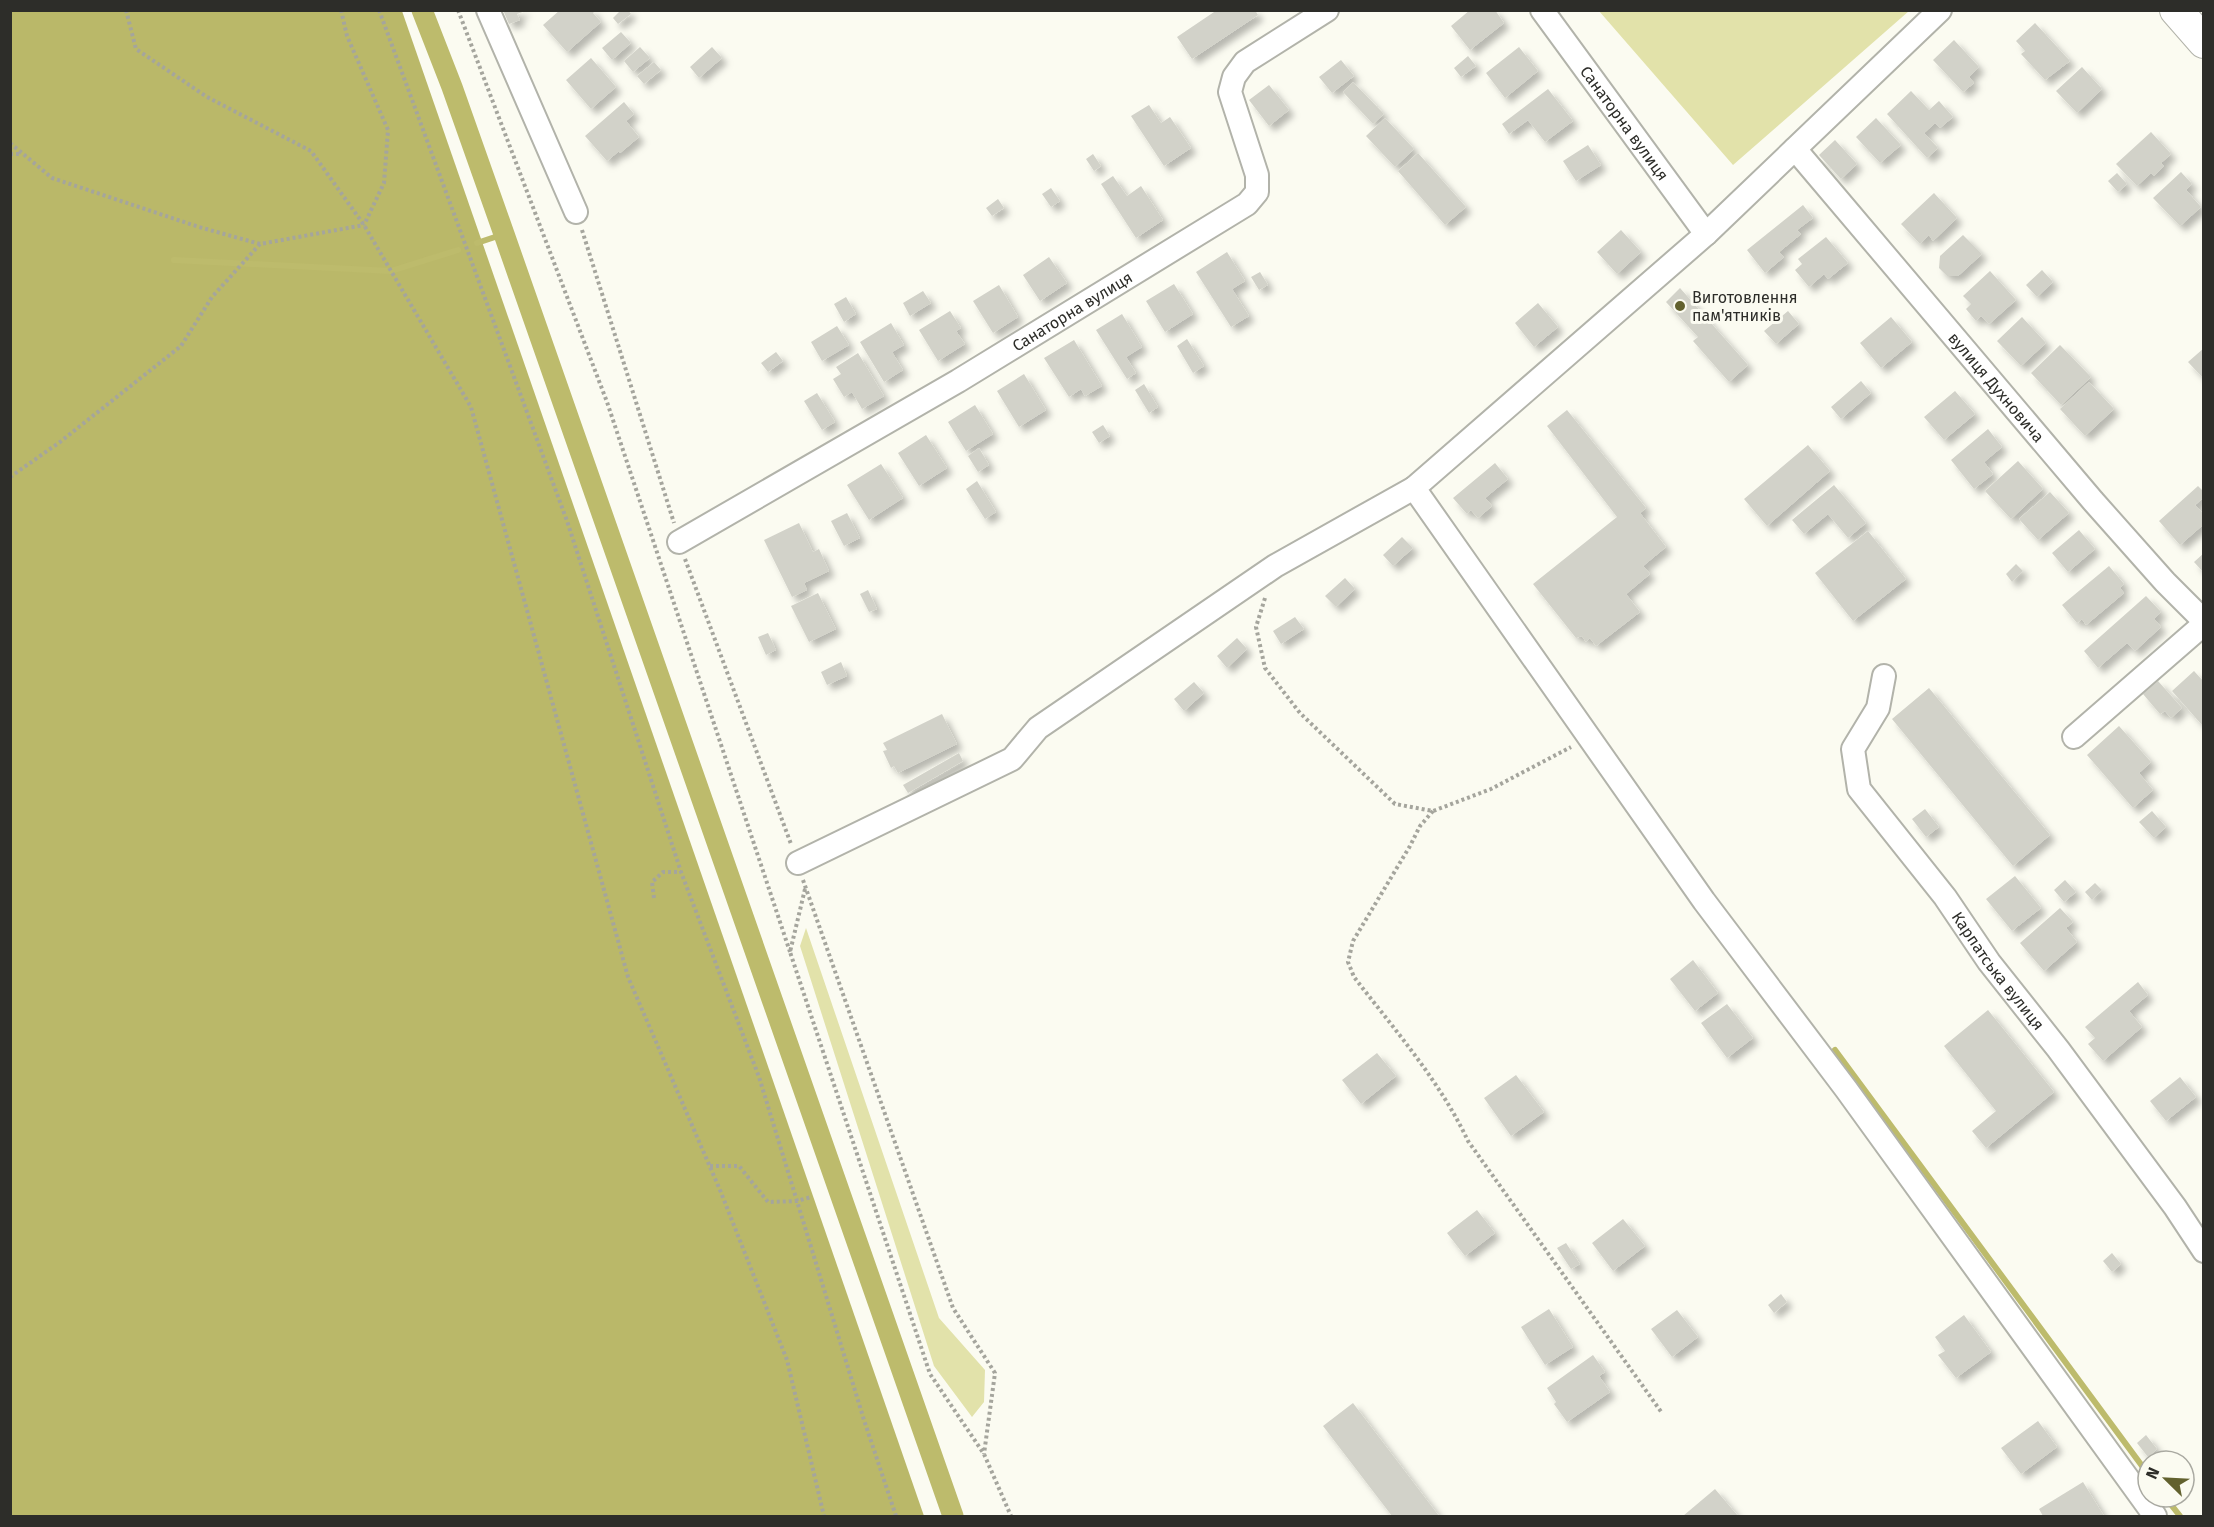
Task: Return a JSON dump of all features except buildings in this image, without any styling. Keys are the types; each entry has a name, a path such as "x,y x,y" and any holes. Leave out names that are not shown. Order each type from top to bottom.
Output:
{"main road":[{"path":"2176,10 2204,42"}],"street":[{"path":"488,10 576,212"},
{"name":"Санаторна вулиця","path":"680,543 958,381 1248,204 1257,192 1257,175 1230,92 1234,77 1245,62 1327,10"},
{"name":"Санаторна вулиця","path":"1542,10 1706,234"},
{"path":"798,863 1012,759 1038,728 1275,566 1414,488 1706,234 1940,10"},
{"name":"вулиця Духновича","path":"1795,149 2093,501 2204,622"},
{"path":"1414,488 1704,901 1853,1099 2155,1516"},
{"path":"2074,737 2204,622"},
{"name":"Карпатська вулиця","path":"1884,676 1878,708 1853,749 1859,789 1946,897 1989,962 2058,1049 2175,1207 2204,1251"}],"path":[{"path":"126,10 136,49 207,97 311,151 364,225 471,407 628,977 710,1167 788,1360 824,1516"},
{"path":"341,10 347,36 388,130 384,183 364,225"},
{"path":"379,10 567,521 681,872 759,1077 864,1420 896,1516"},
{"path":"458,10 607,402 930,1374 984,1454 1011,1516"},
{"path":"10,143 51,178 199,227 260,244 364,225"},
{"path":"10,154 23,154"},
{"path":"10,477 60,442 181,346 212,297 260,244"},
{"path":"1275,566 1256,627 1265,668 1300,713 1395,804 1433,811"},
{"path":"1588,738 1491,789 1433,811 1420,826 1353,941 1348,962 1354,976 1426,1072 1457,1118 1468,1142 1662,1413"},
{"path":"798,863 953,1308 995,1373 984,1454"},
{"path":"654,898 652,882 663,872 681,872"},
{"path":"790,952 806,888"},
{"path":"710,1167 739,1166 768,1202 797,1201 811,1197"}],"green space":[{"path":"1599,11 1909,11 1733,165"},
{"path":"806,928 939,1318 985,1370 984,1402 972,1417 934,1366 800,946"}],"shaded area":[{"path":"10,11 402,11 924,1516 11,1516"}],"waterway":[{"path":"422,10 504,234 953,1516"},
{"path":"477,243 504,234"},
{"path":"174,260 391,271 458,250"},
{"path":"1835,1050 2136,1458"},
{"path":"2174,1509 2180,1516"}],"place":[{"name":"Виготовлення пам'ятників","path":"1680,306"}]}
